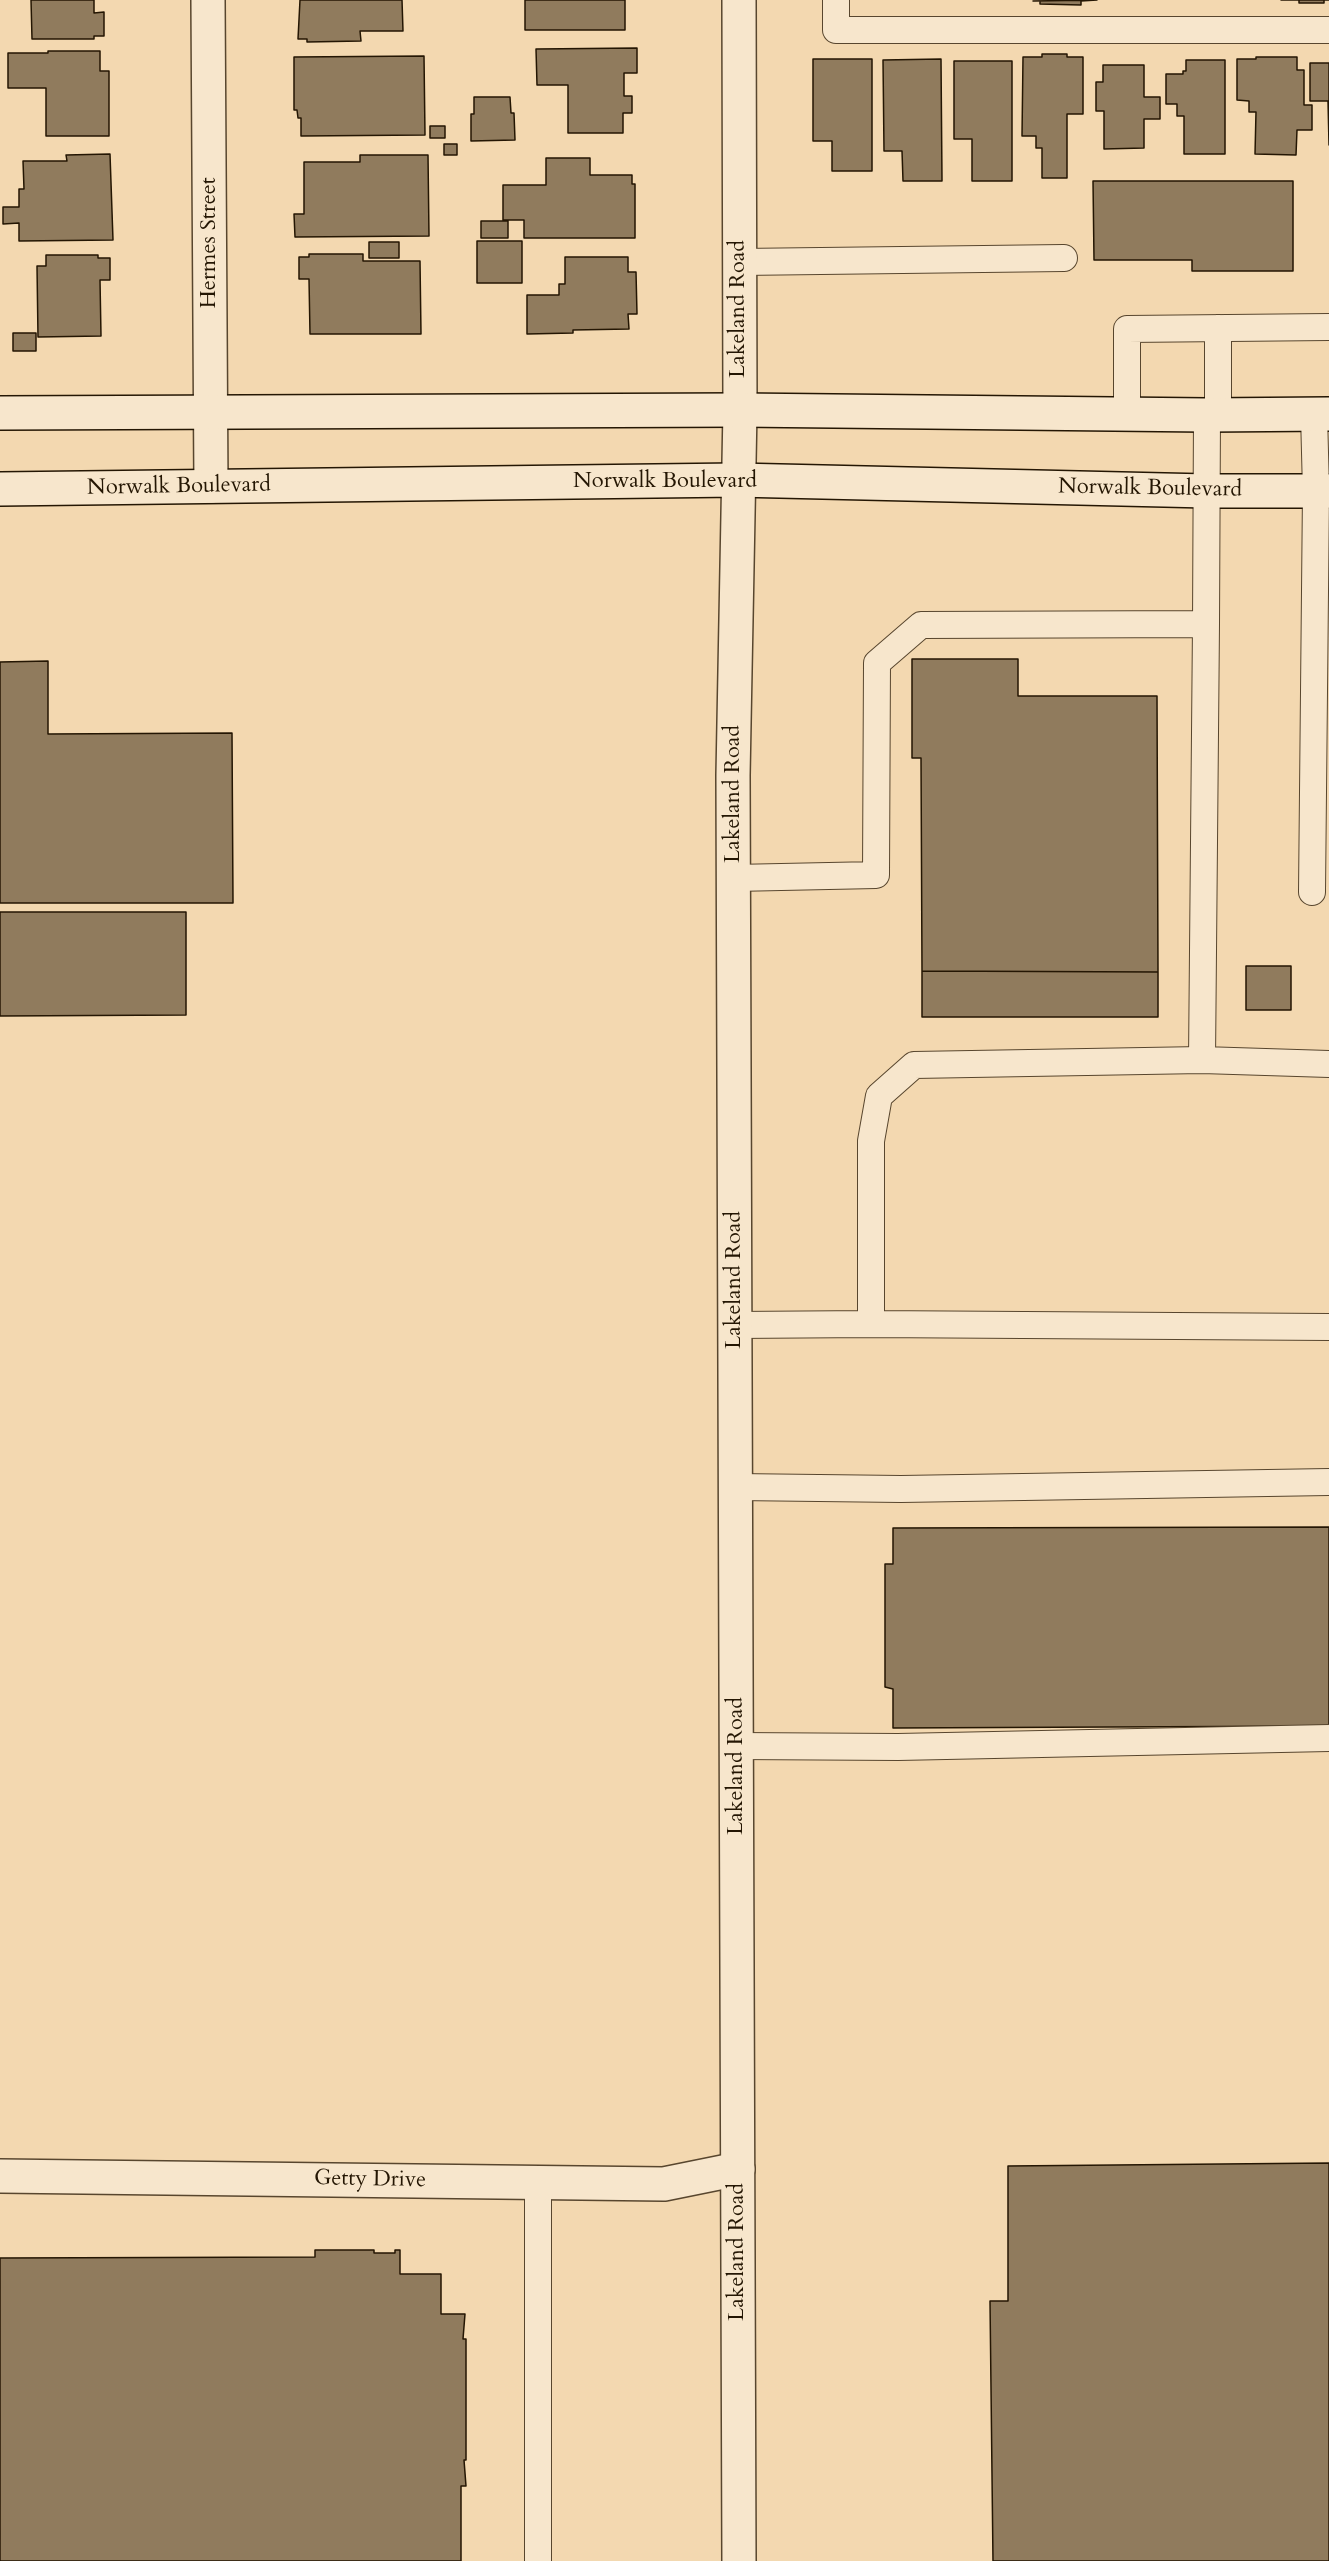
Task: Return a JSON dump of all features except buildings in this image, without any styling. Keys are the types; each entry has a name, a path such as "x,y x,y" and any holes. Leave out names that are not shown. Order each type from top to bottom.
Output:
{"street":[{"name":"Hermes Street","path":"208,0 211,486"},
{"name":"Lakeland Road","path":"739,0 740,410 737,480 734,878 739,2561"},
{"path":"0,413 740,410 1127,415 1321,414"},
{"name":"Norwalk Boulevard","path":"0,489 737,480 1208,491 1323,491"},
{"name":"Getty Drive","path":"0,2176 664,2184 738,2169"}],"lane":[{"path":"836,0 836,30 1329,30"},
{"path":"740,262 1064,258"},
{"path":"1127,415 1127,329 1329,327"},
{"path":"1202,1060 1208,491 1218,328"},
{"path":"1312,892 1323,491 1321,414"},
{"path":"734,878 876,875 877,663 921,626 1206,624"},
{"path":"872,1324 872,1141 879,1096 914,1065 1202,1060 1329,1064"},
{"path":"735,1325 1329,1327"},
{"path":"736,1487 901,1490 1329,1482"},
{"path":"737,1746 898,1747 1329,1738"},
{"path":"538,2182 538,2561"}]}
